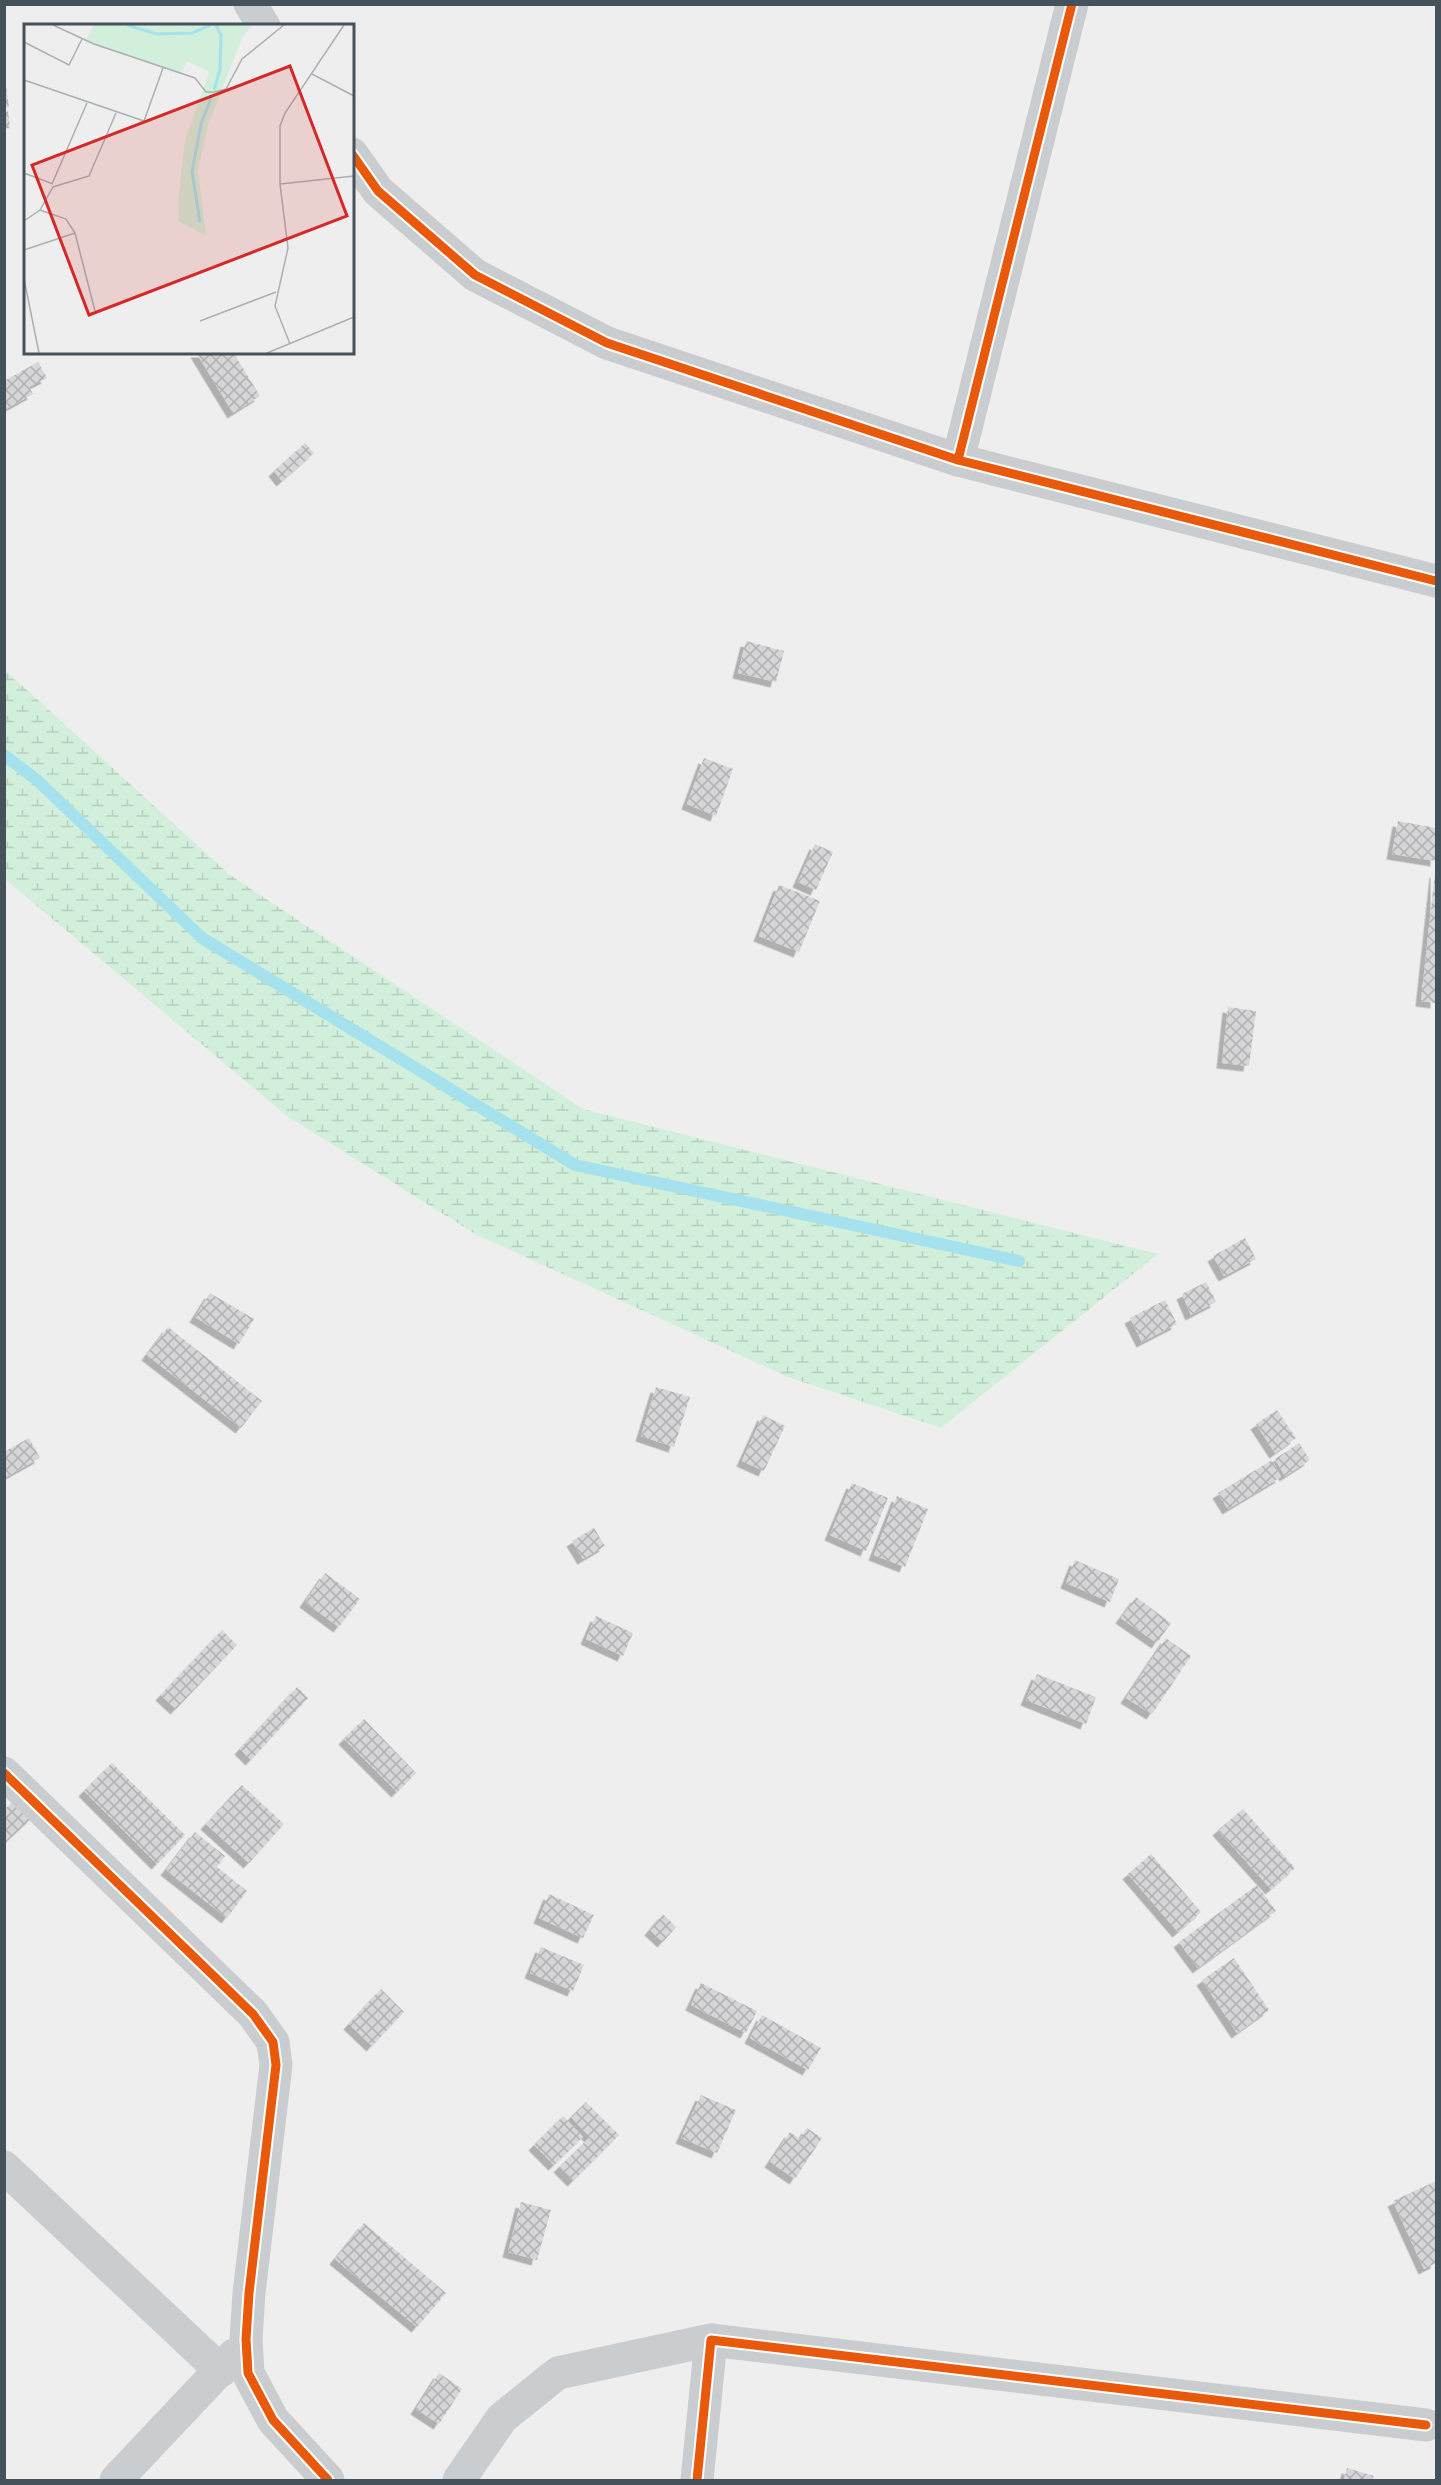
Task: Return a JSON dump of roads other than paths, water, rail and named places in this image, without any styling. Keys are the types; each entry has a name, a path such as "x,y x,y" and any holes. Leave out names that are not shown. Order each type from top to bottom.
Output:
{"street":[{"path":"250,4 263,24"},
{"path":"958,460 1072,4"},
{"path":"354,157 378,191 475,275 607,343 958,460 1437,581"},
{"path":"4,1773 253,2013 273,2042 276,2065 249,2293 246,2339 248,2373 273,2420 328,2481"},
{"path":"4,2167 221,2371"},
{"path":"116,2481 221,2371 246,2339"},
{"path":"697,2481 711,2340"},
{"path":"459,2481 502,2418 558,2373 711,2340 1426,2425"}],"waterway":[{"path":"4,755 37,780 202,938 575,1165 1019,1261"}]}
